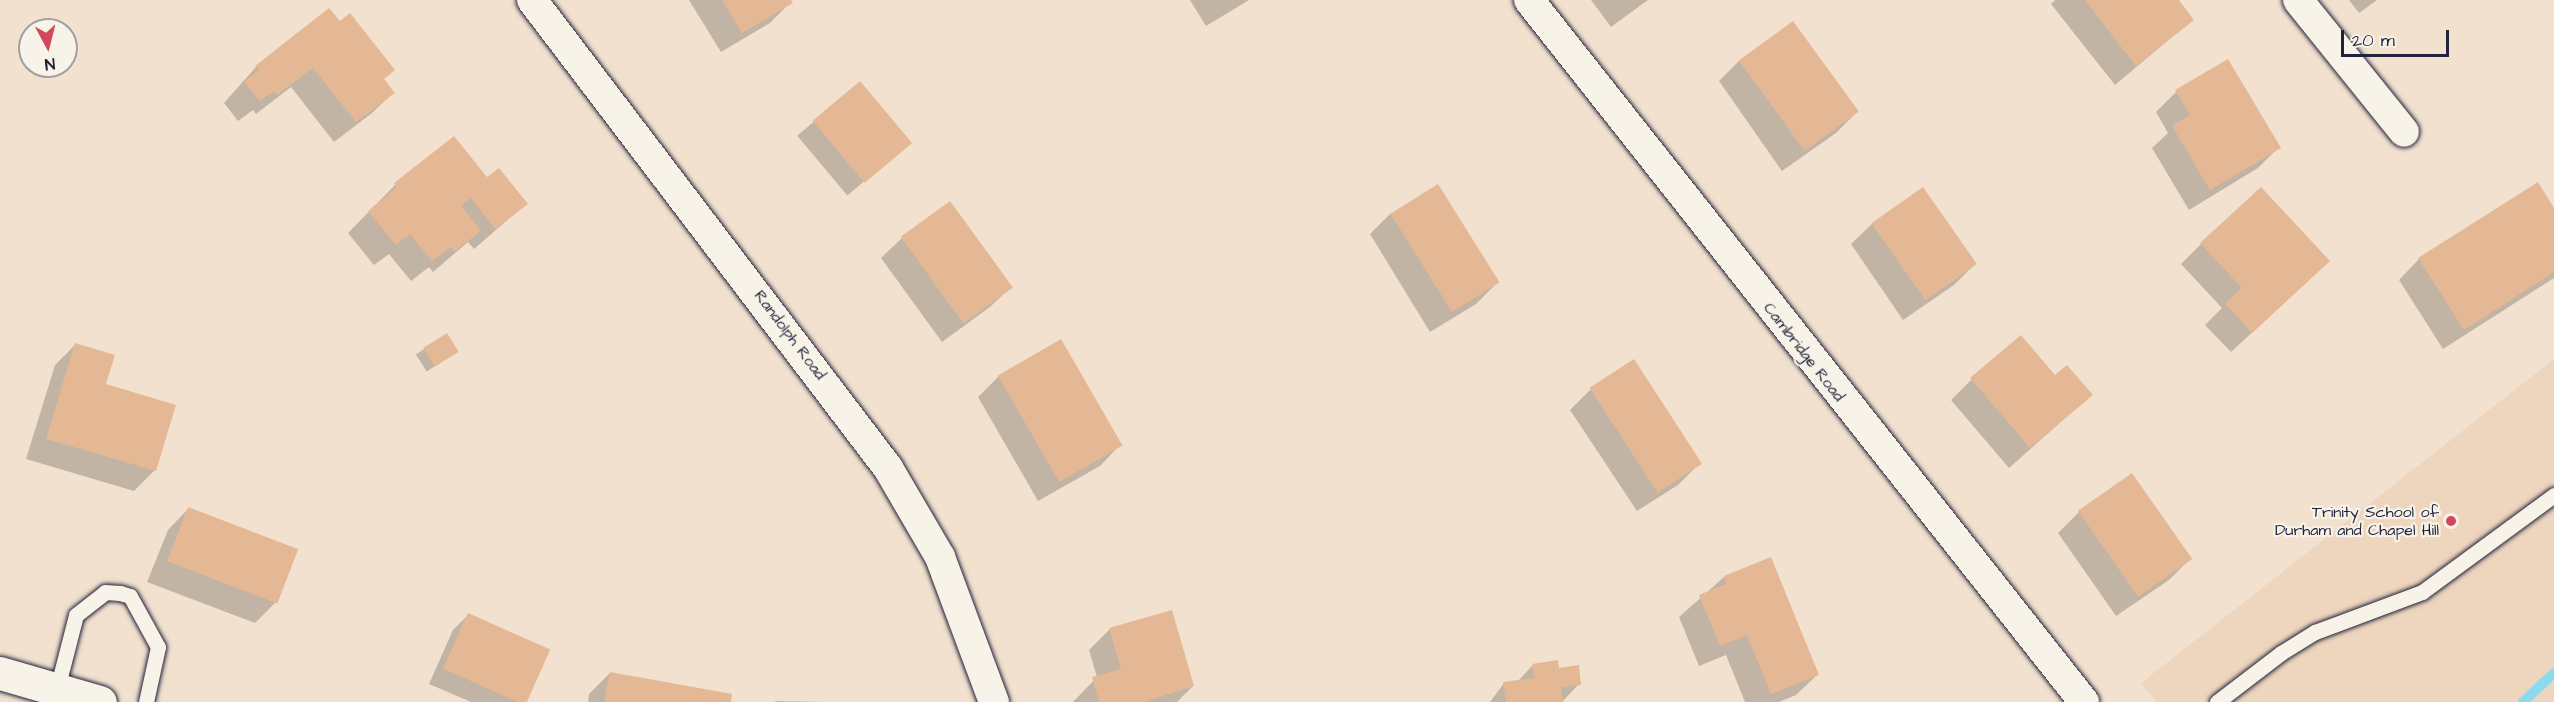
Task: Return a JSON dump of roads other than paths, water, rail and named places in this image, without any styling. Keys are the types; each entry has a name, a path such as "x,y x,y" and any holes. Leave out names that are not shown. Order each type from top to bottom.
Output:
{"street":[{"name":"Randolph Road","path":"532,0 888,468 940,557 994,702"},
{"name":"Cambridge Road","path":"1529,0 2084,702"},
{"path":"2298,0 2404,132"},
{"path":"0,673 100,702"}],"lane":[{"path":"2217,702 2281,653 2315,632 2422,592 2554,495"},
{"path":"57,689 76,615 105,592 120,593 130,597 158,647 146,702"}],"waterway":[{"path":"2523,702 2554,673"}],"place":[{"name":"Trinity School of Durham and Chapel Hill","path":"2451,521"}]}
